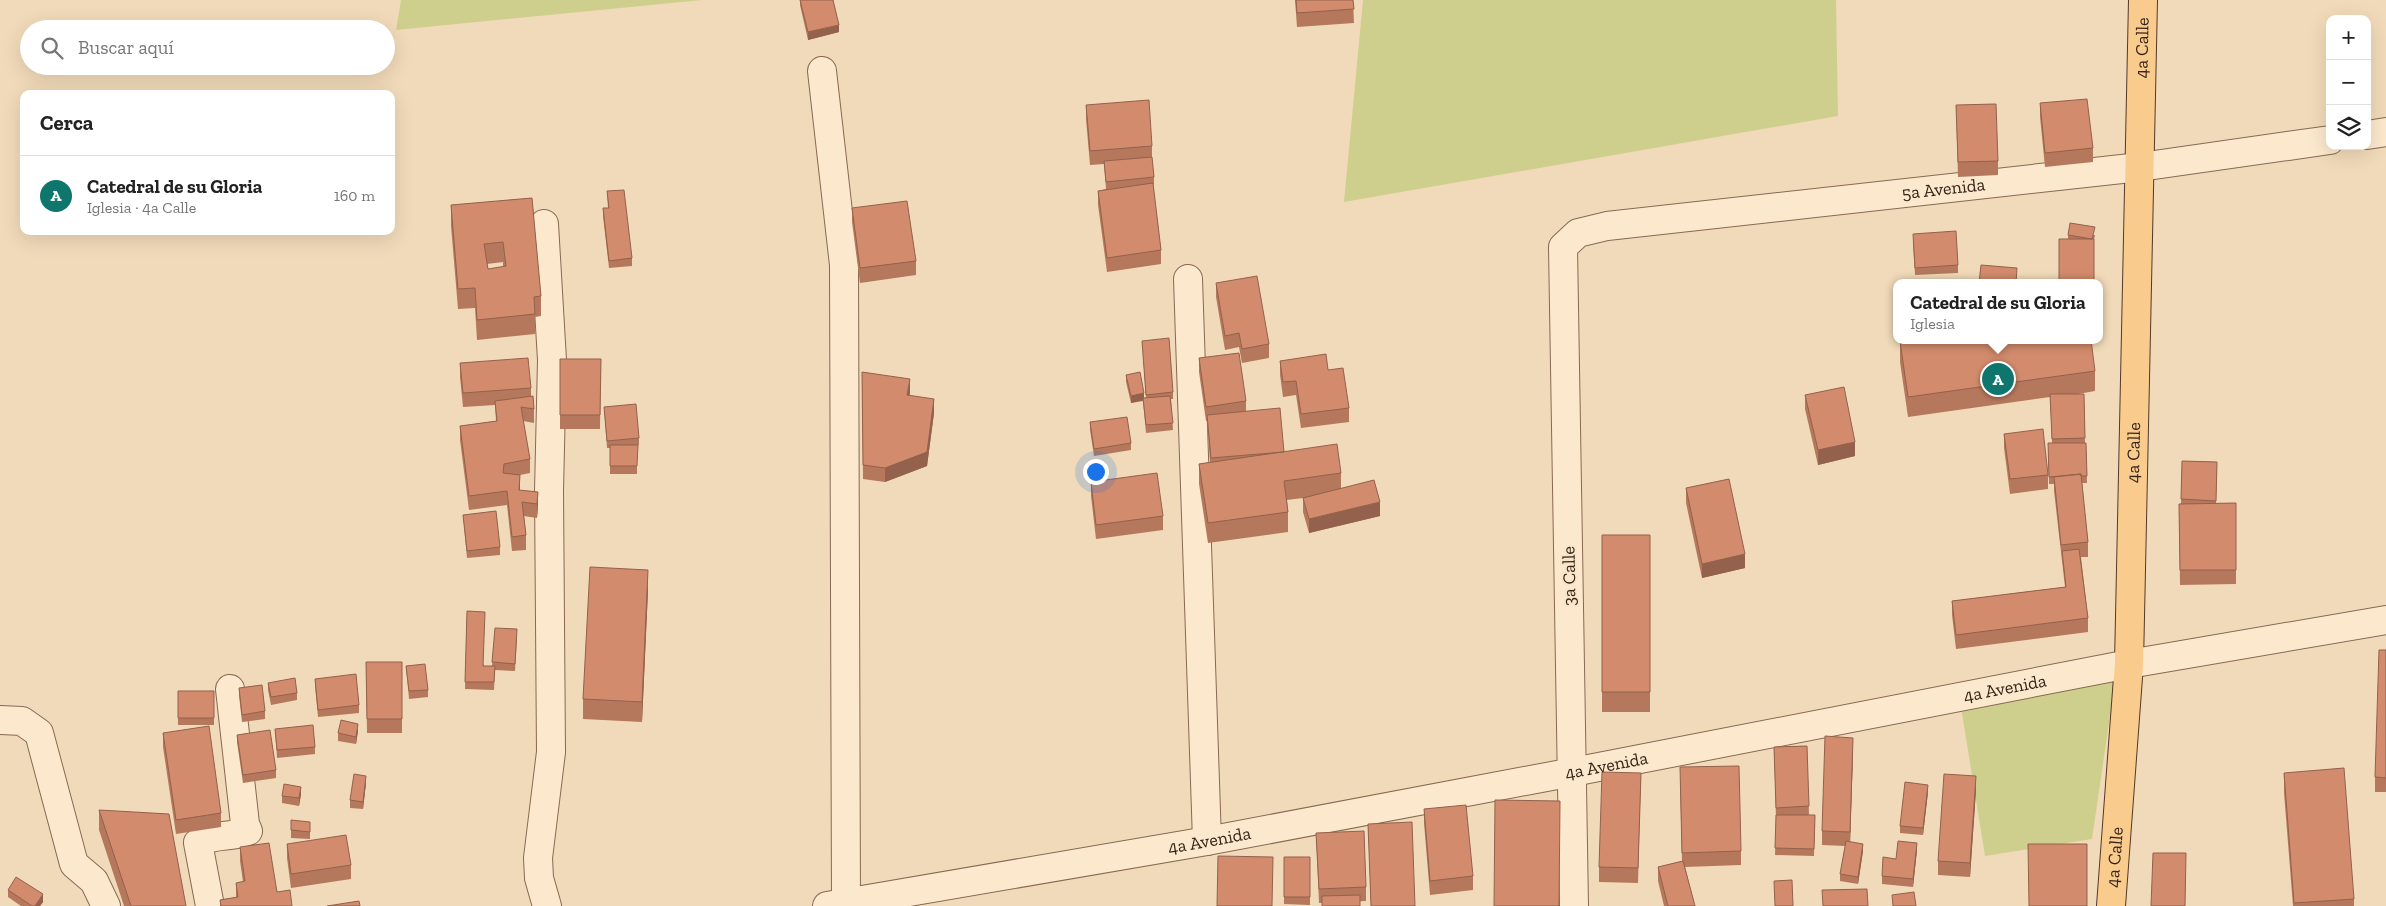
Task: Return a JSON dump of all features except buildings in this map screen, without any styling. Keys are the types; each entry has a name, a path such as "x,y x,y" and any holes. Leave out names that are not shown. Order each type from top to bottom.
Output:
{"main road":[{"name":"4a Calle","path":"2111,906 2129,664 2143,0"}],"street":[{"path":"822,71 844,265 836,904"},
{"path":"2371,134 2386,132"},
{"name":"5a Avenida","path":"1563,247 1578,233 1607,226 2140,167 2326,141"},
{"path":"544,224 552,360 549,491 551,752 538,858 539,878 547,906"},
{"name":"3a Calle","path":"1563,247 1574,906"},
{"path":"1188,279 1207,841"},
{"name":"4a Avenida","path":"836,904 1207,841 2129,664 2386,620"},
{"path":"210,906 198,843 206,838 240,835 248,831 245,824 230,689"},
{"path":"0,720 22,721 39,733 74,864 94,881 106,906"}],"green space":[{"path":"401,0 702,0 396,30"},
{"path":"1363,0 1836,0 1838,116 1344,202"},
{"path":"2115,682 2092,839 1985,856 1961,707"}],"place":[{"name":"Catedral de su Gloria","path":"1998,379"}]}
